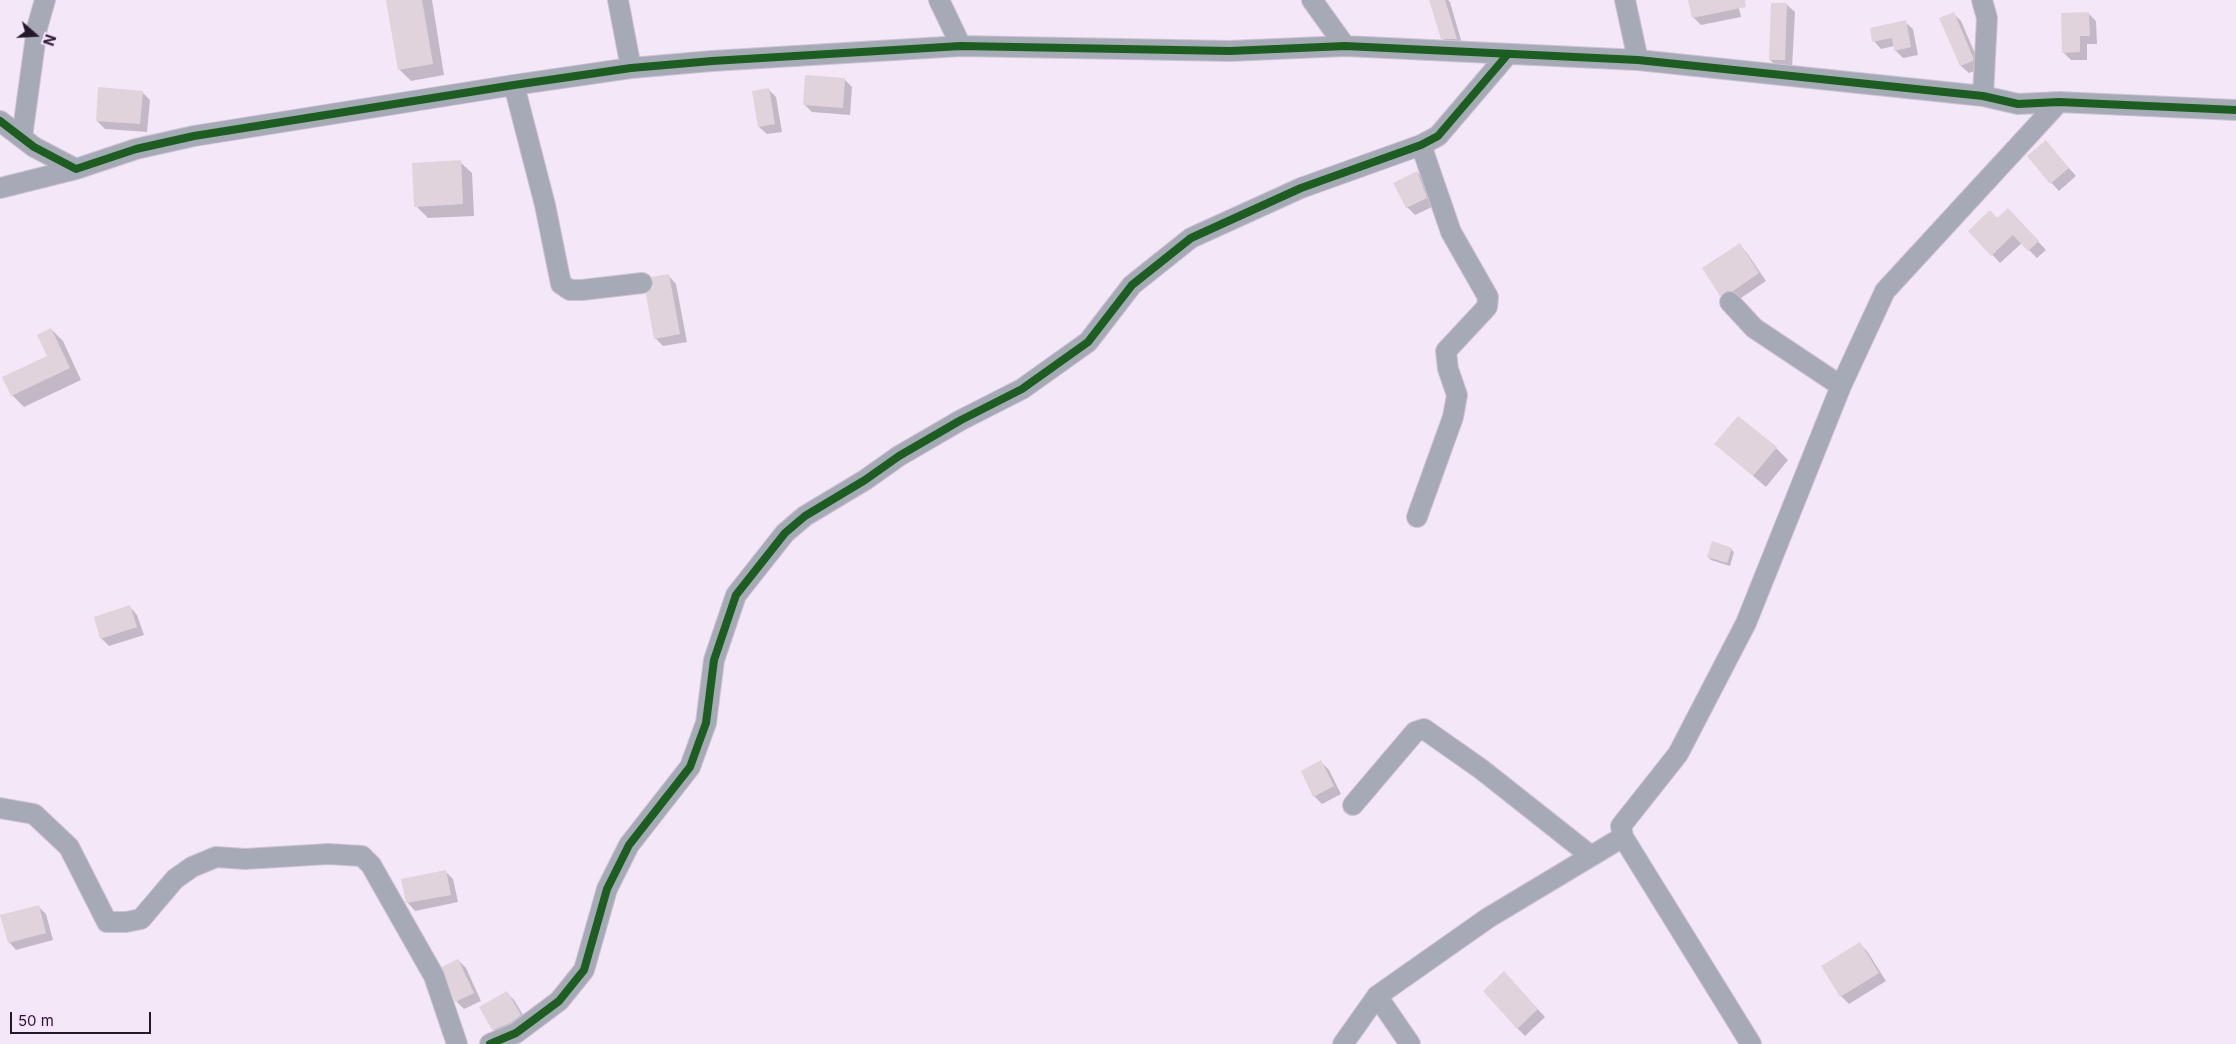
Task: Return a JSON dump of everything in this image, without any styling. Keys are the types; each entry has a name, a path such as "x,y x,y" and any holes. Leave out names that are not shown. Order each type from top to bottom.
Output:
{"street":[{"path":"22,137 37,28 45,0"},
{"path":"618,0 631,68"},
{"path":"939,0 961,46"},
{"path":"1312,0 1345,46"},
{"path":"1625,0 1638,60"},
{"path":"1982,0 1987,18 1983,96"},
{"path":"0,188 76,169 136,149 194,136 514,85 631,68 712,61 961,46 1230,51 1345,46 1638,60 1983,96 2018,104 2059,102 2236,110"},
{"path":"490,1044 516,1033 559,1001 584,970 607,889 629,845 690,767 706,723 714,660 736,595 785,533 805,516 865,480 899,456 961,420 1022,389 1088,342 1132,285 1191,238 1301,188 1421,145 1438,136 1508,54"},
{"path":"514,85 545,205 561,284 570,290 582,290 642,283"},
{"path":"1751,1044 1623,837 1621,826 1678,754 1746,623 1841,386 1885,292 2059,102"},
{"path":"0,121 34,147 76,169"},
{"path":"1417,517 1453,417 1457,395 1448,369 1446,351 1487,307 1488,297 1451,232 1421,145"},
{"path":"1730,302 1754,328 1841,386"},
{"path":"1353,805 1415,732 1424,729 1481,769 1591,856"},
{"path":"0,808 34,814 70,847 107,922 126,922 141,919 175,879 192,867 216,858 245,859 328,854 362,856 371,865 434,976 457,1044"},
{"path":"1343,1044 1378,996 1488,918 1623,837"},
{"path":"1378,996 1410,1044"}],"building":[{"path":"386,0 422,0 433,64 398,70"},
{"path":"1429,0 1445,0 1457,39 1441,39"},
{"path":"1688,0 1745,0 1746,7 1692,18"},
{"path":"1771,3 1787,3 1785,60 1769,60"},
{"path":"1954,12 1973,57 1973,61 1960,66 1939,18"},
{"path":"2089,12 2090,36 2080,36 2080,52 2062,53 2061,13"},
{"path":"1906,20 1911,47 1894,51 1892,38 1872,42 1870,28"},
{"path":"805,75 845,78 843,108 803,105"},
{"path":"98,87 143,91 140,124 96,121"},
{"path":"769,88 775,124 758,127 752,91"},
{"path":"2046,140 2069,168 2050,184 2027,156"},
{"path":"461,160 463,204 414,207 412,163"},
{"path":"1417,171 1427,198 1406,208 1393,183"},
{"path":"2008,208 2039,241 2028,251 2013,235 1991,256 1968,231 1990,210 1997,218"},
{"path":"1740,243 1759,273 1733,291 1727,291 1720,296 1702,268"},
{"path":"669,274 680,334 654,339 646,294 653,287 652,277"},
{"path":"51,328 70,368 11,396 2,377 47,356 37,335"},
{"path":"1738,416 1777,447 1753,476 1714,444"},
{"path":"1712,541 1732,548 1727,563 1707,557"},
{"path":"130,605 137,627 100,639 94,617"},
{"path":"1321,760 1334,786 1313,797 1301,771"},
{"path":"446,870 451,895 406,903 401,879"},
{"path":"39,905 46,933 8,943 0,915"},
{"path":"1860,942 1879,973 1840,997 1821,966"},
{"path":"458,959 474,993 455,1002 442,967"},
{"path":"1504,971 1538,1009 1517,1029 1483,991"},
{"path":"507,991 521,1015 510,1023 492,1030 479,1007"}],"cycle path":[{"path":"0,121 34,147 76,169 136,149 194,136 631,68 712,61 961,46 1230,51 1345,46 1638,60 1983,96 2018,104 2059,102 2236,110"},
{"path":"490,1044 516,1033 559,1001 584,970 607,889 629,845 690,767 706,723 714,660 736,595 785,533 805,516 865,480 899,456 961,420 1022,389 1088,342 1132,285 1191,238 1301,188 1421,145 1438,136 1508,54"}]}
